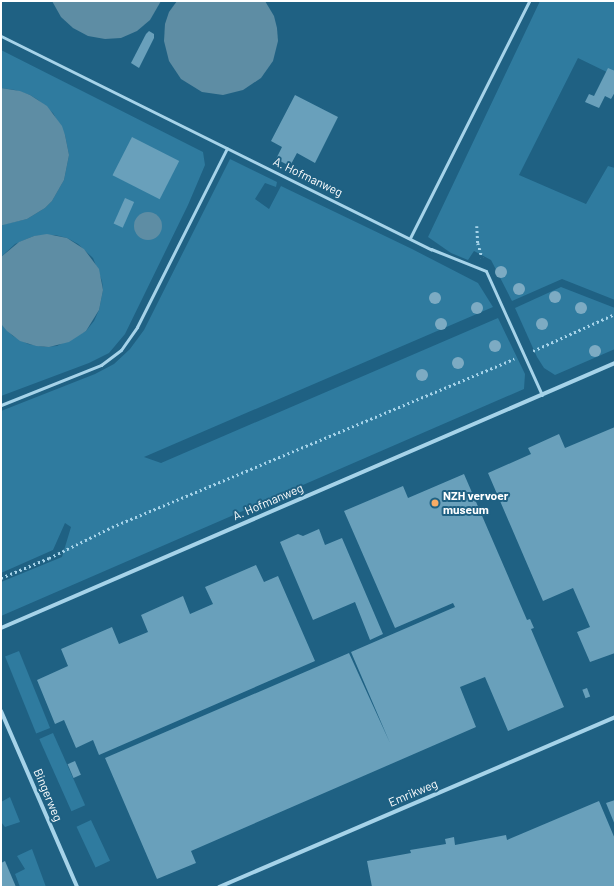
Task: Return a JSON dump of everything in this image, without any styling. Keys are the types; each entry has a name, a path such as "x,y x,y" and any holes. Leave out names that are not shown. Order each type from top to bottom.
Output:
{"street":[{"name":"A. Hofmanweg","path":"1,628 615,363"},
{"name":"Bingerweg","path":"1,711 77,887"},
{"name":"Emrikweg","path":"219,887 615,718"}],"lane":[{"path":"410,238 529,1"},
{"name":"A. Hofmanweg","path":"1,36 431,249 486,271"},
{"path":"1,405 96,367 112,358 121,350 138,327 227,148"},
{"path":"486,271 542,395"}],"path":[{"path":"477,226 478,243 486,271"},
{"path":"1,578 49,558 112,527 524,355 615,314"}],"shaded area":[{"path":"52,1 161,1 150,20 137,31 121,38 105,39 88,36 73,28 61,17"},
{"path":"177,1 265,1 274,16 278,41 273,61 261,78 243,90 223,95 202,92 181,79 169,61 164,41 165,24 169,12"},
{"path":"540,1 615,1 615,76 578,58 519,175 586,204 608,166 615,168 615,300 562,279 512,301 491,260 474,251 468,260 451,253 428,237"},
{"path":"1,50 203,152 205,165 188,205 125,334 109,353 89,363 1,396 1,324 13,336 28,344 44,347 57,346 86,331 94,321 99,310 103,290 102,281 93,258 78,244 67,238 55,235 34,236 15,244 1,257 1,225 27,219 45,208 52,201 64,180 69,155 65,135 53,113 30,95 15,90 1,88"},
{"path":"1,88 20,91 30,95 47,106 62,126 69,155 64,180 52,201 45,208 27,219 3,225 1,225"},
{"path":"230,159 277,182 276,187 265,183 255,199 269,209 281,186 412,249 478,283 493,307 144,457 161,463 498,318 525,374 524,389 1,616 1,582 62,557 71,527 65,523 53,550 1,573 1,411 95,374 114,364 130,349 144,330"},
{"path":"148,212 158,216 162,226 158,236 148,240 138,236 134,226 138,216"},
{"path":"47,234 67,238 84,249 99,269 103,290 99,310 86,331 69,342 49,347 36,346 20,341 7,331 1,324 1,257 19,242 34,236"},
{"path":"561,287 615,308 615,349 555,375 544,368 537,357 515,308"},
{"path":"19,651 50,728 36,734 5,657"},
{"path":"53,733 85,805 71,811 39,739"},
{"path":"10,797 20,822 5,827 1,822 1,802"},
{"path":"91,820 110,861 96,868 76,827"},
{"path":"32,849 46,887 20,887 15,874 25,869 17,856"}],"building":[{"path":"149,31 154,34 154,38 139,68 131,63"},
{"path":"608,68 615,71 615,92 611,99 605,96 599,108 585,102 589,94 594,96"},
{"path":"295,95 338,117 315,163 297,153 290,166 276,159 282,147 271,141"},
{"path":"132,137 179,161 160,199 112,175"},
{"path":"125,198 134,202 123,228 114,224"},
{"path":"615,427 615,653 590,662 577,632 590,627 573,588 543,601 488,473 531,454 528,448 559,434 565,448"},
{"path":"464,474 527,620 530,619 534,628 531,629 564,707 508,731 485,677 460,687 476,727 191,851 196,863 157,879 105,758 349,653 390,743 351,652 455,607 453,603 395,628 344,511 403,486 408,498"},
{"path":"319,529 325,545 342,538 383,634 370,640 355,602 313,620 280,542 298,534 303,536"},
{"path":"256,565 264,582 278,576 315,661 99,755 93,740 76,748 64,720 55,724 37,680 68,666 61,649 112,627 119,644 148,632 141,615 183,596 190,614 213,604 205,587"},
{"path":"587,688 590,696 586,698 582,690"},
{"path":"75,761 81,775 73,778 68,764"},
{"path":"615,800 615,825 606,803"},
{"path":"599,801 615,839 615,887 372,887 367,861 411,853 410,850 446,844 445,839 454,837 455,845 506,835 507,840"},
{"path":"5,861 16,887 1,887 1,863"}],"place":[{"name":"NZH vervoer museum","path":"435,503"}]}
